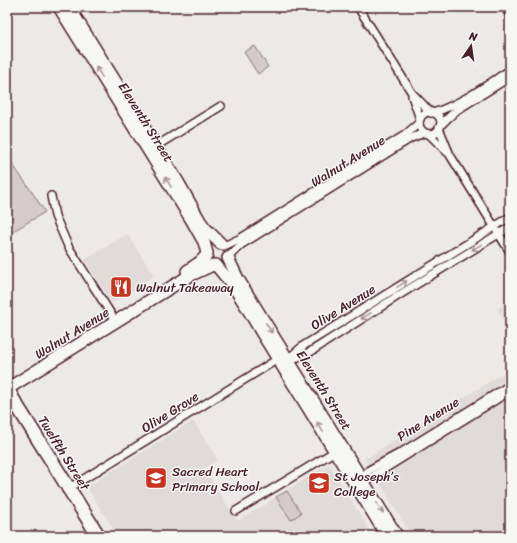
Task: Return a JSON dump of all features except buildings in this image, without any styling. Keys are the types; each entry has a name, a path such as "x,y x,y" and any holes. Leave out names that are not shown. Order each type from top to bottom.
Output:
{"main road":[{"name":"Eleventh Street","path":"65,8 152,149 205,228 226,251 238,279 338,449 397,536"},
{"name":"Eleventh Street","path":"152,149 204,242 207,254"},
{"path":"218,244 226,251 225,263 219,266 214,265 209,261 207,254 211,246 218,244"},
{"name":"Walnut Avenue","path":"8,388 193,267 207,254"},
{"name":"Eleventh Street","path":"214,265 234,287 284,358"},
{"name":"Walnut Avenue","path":"114,320 189,276 214,265"},
{"name":"Eleventh Street","path":"359,482 387,536"}],"street":[{"path":"358,7 412,93 440,120 440,127 450,155 510,252"},
{"path":"505,7 510,16"},
{"path":"419,121 424,114 445,110 455,105 510,70"},
{"path":"426,133 435,133 457,110 510,77"},
{"path":"412,93 420,128 450,155"},
{"path":"152,149 221,106"},
{"name":"Walnut Avenue","path":"226,251 241,238 405,135 419,121"},
{"name":"Walnut Avenue","path":"226,251 239,246 411,138 426,133"},
{"path":"50,196 55,216 68,246 114,320"},
{"name":"Olive Avenue","path":"284,358 510,216"},
{"name":"Olive Avenue","path":"284,358 298,357 310,352 510,227"},
{"name":"Olive Grove","path":"69,488 284,358"},
{"name":"Pine Avenue","path":"359,482 369,470 402,452 510,385"},
{"name":"Twelfth Street","path":"8,388 69,488 95,536"},
{"name":"Pine Avenue","path":"359,482 369,479 510,391"},
{"path":"236,511 338,449"},
{"name":"Twelfth Street","path":"69,488 102,536"}],"shaded area":[{"path":"255,46 268,67 258,74 244,52"},
{"path":"7,153 17,171 45,212 7,235"},
{"path":"127,234 154,276 112,303 85,260"},
{"path":"510,301 510,330 497,309"},
{"path":"510,369 510,536 412,536 365,459"},
{"name":"Sacred Heart Primary School","path":"193,421 218,460 204,469 237,521 329,464 373,536 118,536 87,487"},
{"path":"287,491 301,513 291,520 276,497"}],"place":[{"name":"Walnut Takeaway","path":"121,287"},
{"name":"Sacred Heart Primary School","path":"156,478"},
{"name":"St Joseph’s College","path":"319,483"}]}
